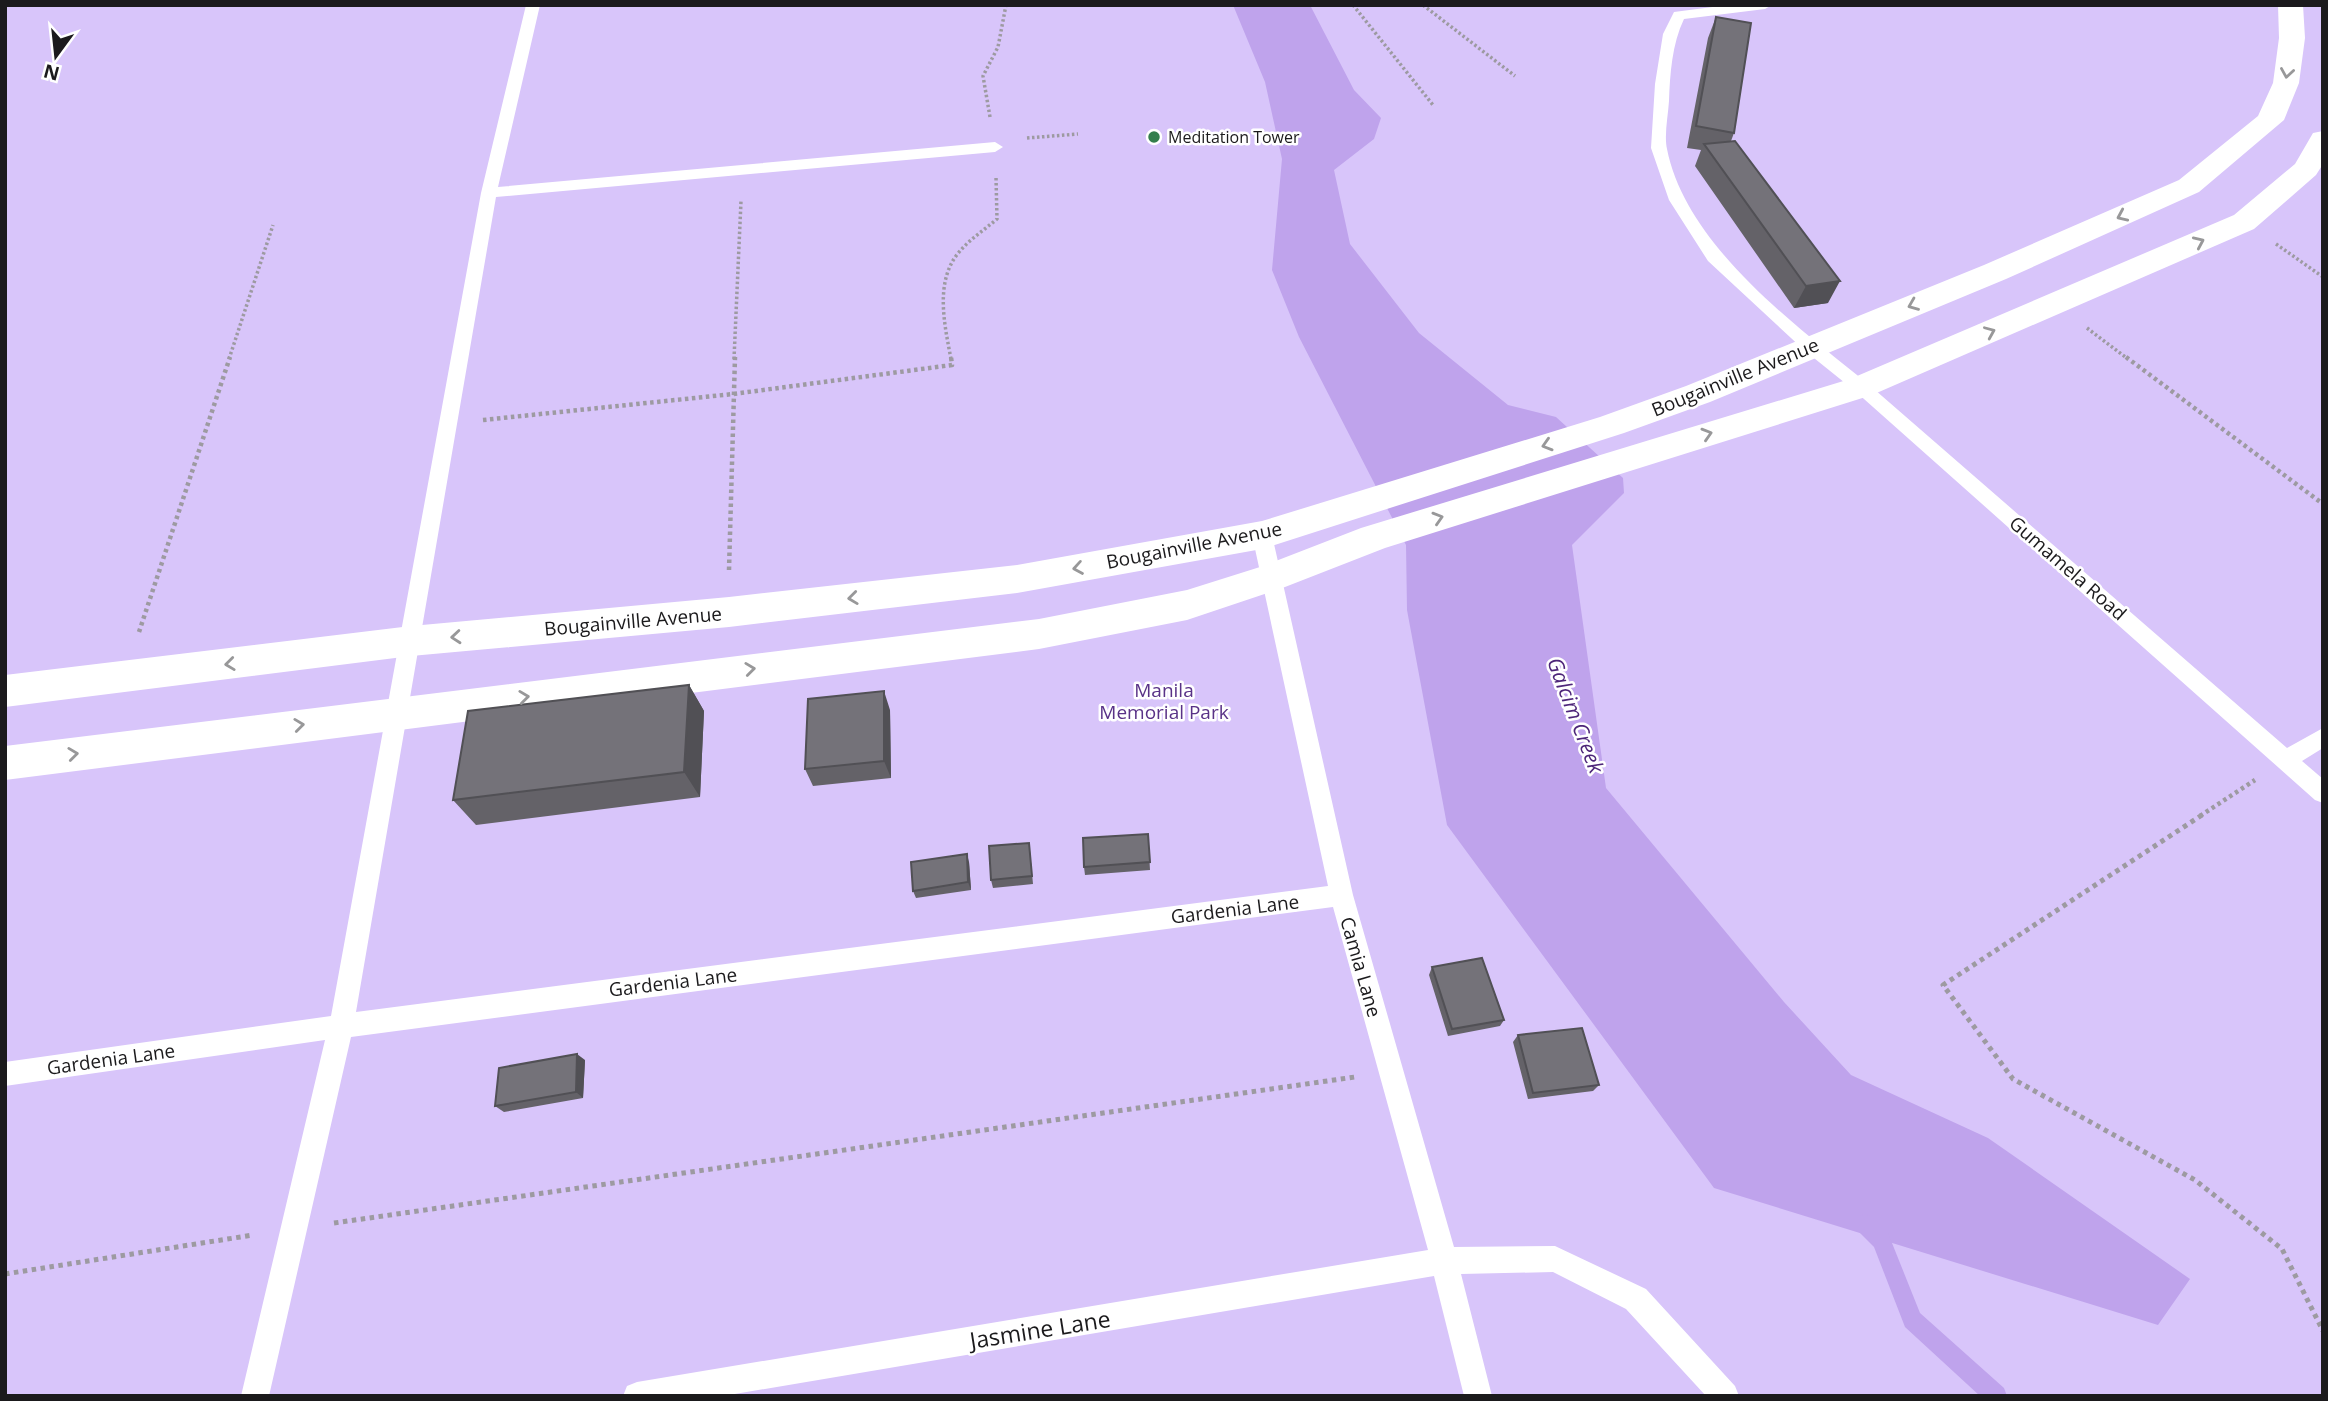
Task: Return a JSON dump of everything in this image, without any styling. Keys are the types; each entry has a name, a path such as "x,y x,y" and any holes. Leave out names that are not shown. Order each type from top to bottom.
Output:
{"street":[{"name":"Bougainville Avenue","path":"5,691 411,641 729,612 1017,579 1262,535 1612,425 1698,394 1995,272 2189,186 2270,120 2286,83 2292,38 2290,5"},
{"name":"Bougainville Avenue","path":"5,763 1039,634 1187,604 1272,577 1373,538 1861,387 2244,222 2306,169 2323,139"}],"lane":[{"path":"255,1396 341,1026 489,193 533,5"},
{"path":"1674,10 1765,5"},
{"name":"Gumamela Road","path":"1674,10 1662,84 1659,148 1677,200 1714,257 1810,346 1861,387 2323,793"},
{"path":"489,193 743,170 994,143"},
{"name":"Camia Lane","path":"1262,535 1340,895 1444,1261 1478,1396"},
{"path":"2286,760 2323,737"},
{"name":"Gardenia Lane","path":"5,1074 341,1026 1340,895"},
{"name":"Jasmine Lane","path":"637,1396 1444,1261 1555,1259 1636,1299 1725,1396"}],"path":[{"path":"447,424 733,394 953,365 946,332 945,291 953,261 997,219 994,143 983,76 998,47 1006,5"},
{"path":"1353,5 1433,105"},
{"path":"1423,5 1515,76"},
{"path":"994,143 1078,134"},
{"path":"729,612 733,394 743,170"},
{"path":"2244,222 2323,277"},
{"path":"125,677 273,225"},
{"path":"2056,304 2323,504"},
{"path":"2286,760 1942,985 2013,1079 2196,1180 2282,1249 2323,1331"},
{"path":"5,1275 294,1228 1390,1072"}],"green space":[{"name":"Manila Memorial Park","path":"5,5 2323,5 2323,1396 5,1396"}],"water":[{"path":"1233,5 1310,5 1354,90 1381,118 1374,139 1334,170 1350,244 1419,333 1508,405 1556,417 1623,478 1624,493 1572,545 1606,788 1784,1002 1851,1075 1988,1138 2190,1279 2158,1325 1714,1188 1447,825 1407,610 1406,545 1299,337 1272,270 1282,159 1265,82"}],"building":[{"path":"1716,17 1751,23 1734,133 1696,126"},
{"path":"1735,141 1840,281 1806,286 1704,144"},
{"path":"689,685 684,772 453,800 468,711"},
{"path":"884,691 884,761 805,769 808,699"},
{"path":"1148,834 1150,862 1084,867 1083,838"},
{"path":"1029,843 1032,876 991,880 989,846"},
{"path":"967,854 968,882 913,891 911,862"},
{"path":"1482,958 1504,1020 1452,1029 1432,967"},
{"path":"1582,1028 1599,1085 1533,1093 1518,1035"},
{"path":"577,1054 576,1092 495,1106 499,1068"}],"waterway":[{"name":"Galcim Creek","path":"1865,1224 1881,1240 1912,1320 1996,1396"}],"place":[{"name":"Meditation Tower","path":"1154,137"}]}
